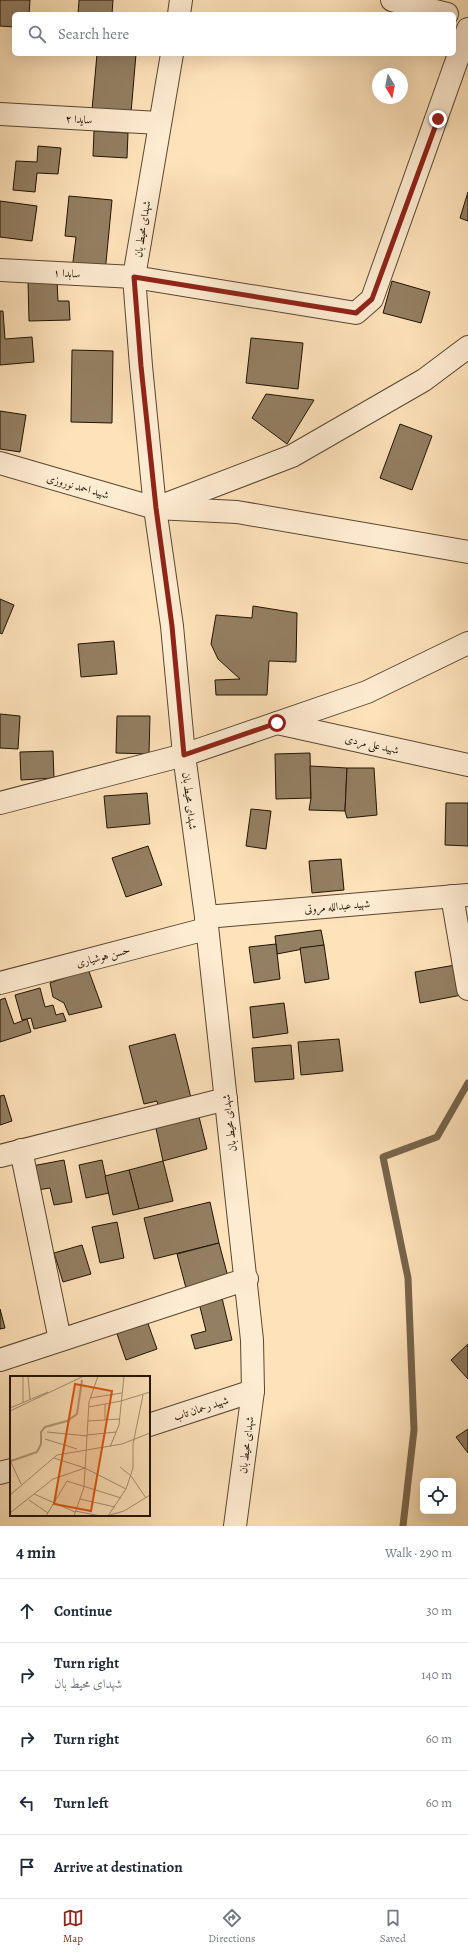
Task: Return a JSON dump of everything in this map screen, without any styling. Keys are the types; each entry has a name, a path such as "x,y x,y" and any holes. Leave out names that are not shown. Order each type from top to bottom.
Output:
{"street":[{"path":"179,12 182,0"},
{"path":"392,0 439,12"},
{"path":"456,16 468,19"},
{"name":"سابدا ۱","path":"0,270 134,277 356,313 372,299 468,30"},
{"name":"شهدای محیط بان","path":"172,56 134,277 141,366 156,508 172,626 184,755 206,923 247,1279 252,1340 253,1391 235,1526"},
{"name":"سایدا ۲","path":"0,114 159,123"},
{"path":"156,508 292,456 424,380 468,347"},
{"name":"شهید احمد نوروزی","path":"0,463 156,508 237,512 468,552"},
{"path":"0,803 184,755 367,692 468,644"},
{"name":"شهید علی مردی","path":"277,723 468,765"},
{"path":"460,895 468,989"},
{"name":"شهید عبدالله مروتی","path":"206,923 460,895"},
{"name":"حسن هوشیاری","path":"0,983 206,923"},
{"path":"0,1156 226,1099"},
{"path":"21,1150 60,1340"},
{"path":"0,1360 247,1279"},
{"name":"شهید رحمان تاب","path":"150,1425 253,1391"},
{"path":"0,1473 10,1470"}],"building":[{"path":"0,0 30,0 29,12 12,12 12,27 0,26"},
{"path":"79,0 113,0 112,12 78,12"},
{"path":"97,56 136,56 131,113 92,110"},
{"path":"94,131 128,133 127,158 93,156"},
{"path":"38,146 61,148 58,174 37,173 35,192 13,190 16,161 37,162"},
{"path":"468,192 468,221 460,218"},
{"path":"69,196 112,200 105,273 72,270 76,237 65,236"},
{"path":"0,201 37,206 32,241 0,237"},
{"path":"28,281 57,281 58,301 69,301 70,320 29,321"},
{"path":"392,281 430,292 421,323 383,313"},
{"path":"0,311 3,311 5,339 32,337 34,362 0,365"},
{"path":"251,338 303,343 298,389 246,383"},
{"path":"72,350 113,351 112,423 71,422"},
{"path":"266,394 314,400 287,444 252,418"},
{"path":"0,411 26,415 20,452 0,449"},
{"path":"400,424 432,436 412,490 380,478"},
{"path":"0,599 14,605 2,634 0,633"},
{"path":"253,606 297,613 296,662 269,661 267,695 216,695 215,680 240,679 218,659 211,644 216,615 252,618"},
{"path":"114,641 117,674 81,677 78,644"},
{"path":"0,714 20,716 18,749 0,748"},
{"path":"117,716 150,716 149,754 116,753"},
{"path":"53,751 54,778 21,780 20,752"},
{"path":"310,753 311,798 276,799 275,754"},
{"path":"310,766 347,768 345,811 309,810 311,798"},
{"path":"347,768 374,768 377,815 347,818 345,811"},
{"path":"147,793 150,824 107,828 104,796"},
{"path":"446,803 468,803 468,846 445,845"},
{"path":"251,809 271,811 266,849 246,846"},
{"path":"148,846 162,885 126,897 112,858"},
{"path":"341,859 344,890 312,893 309,861"},
{"path":"321,930 324,945 277,954 275,936"},
{"path":"276,944 280,979 254,983 249,947"},
{"path":"324,945 329,979 305,983 300,948"},
{"path":"461,964 467,994 420,1003 415,972"},
{"path":"88,969 102,1007 69,1015 64,1003 53,997 50,983"},
{"path":"40,988 45,1007 53,1005 56,1015 63,1013 66,1021 34,1029 31,1018 22,1020 15,995"},
{"path":"5,998 14,1024 27,1019 31,1032 0,1042 0,1000"},
{"path":"284,1003 288,1033 253,1038 250,1007"},
{"path":"175,1034 192,1102 159,1110 157,1101 144,1104 129,1046"},
{"path":"339,1039 343,1071 301,1075 298,1042"},
{"path":"291,1045 294,1079 255,1082 252,1048"},
{"path":"4,1095 12,1121 0,1125 0,1096"},
{"path":"197,1109 207,1149 163,1161 154,1119"},
{"path":"64,1160 72,1202 54,1205 50,1188 37,1190 32,1166"},
{"path":"102,1160 109,1193 86,1198 79,1165"},
{"path":"163,1161 173,1201 139,1209 129,1170"},
{"path":"129,1170 139,1209 113,1215 105,1176"},
{"path":"210,1202 219,1243 154,1259 144,1218"},
{"path":"117,1222 124,1258 100,1263 92,1227"},
{"path":"219,1243 228,1277 186,1288 177,1254"},
{"path":"82,1245 91,1274 63,1282 54,1253"},
{"path":"222,1298 232,1340 195,1349 191,1335 206,1331 199,1303"},
{"path":"0,1309 5,1328 0,1329"},
{"path":"146,1318 157,1349 126,1360 115,1328"},
{"path":"468,1344 468,1379 451,1360"},
{"path":"468,1429 468,1453 456,1437"}],"waterway":[{"path":"403,1526 414,1430 408,1278 383,1157 437,1137 468,1083"}],"route":[{"path":"277,723 184,755 172,626 156,508 141,366 134,277 356,313 372,299 438,119"}]}
